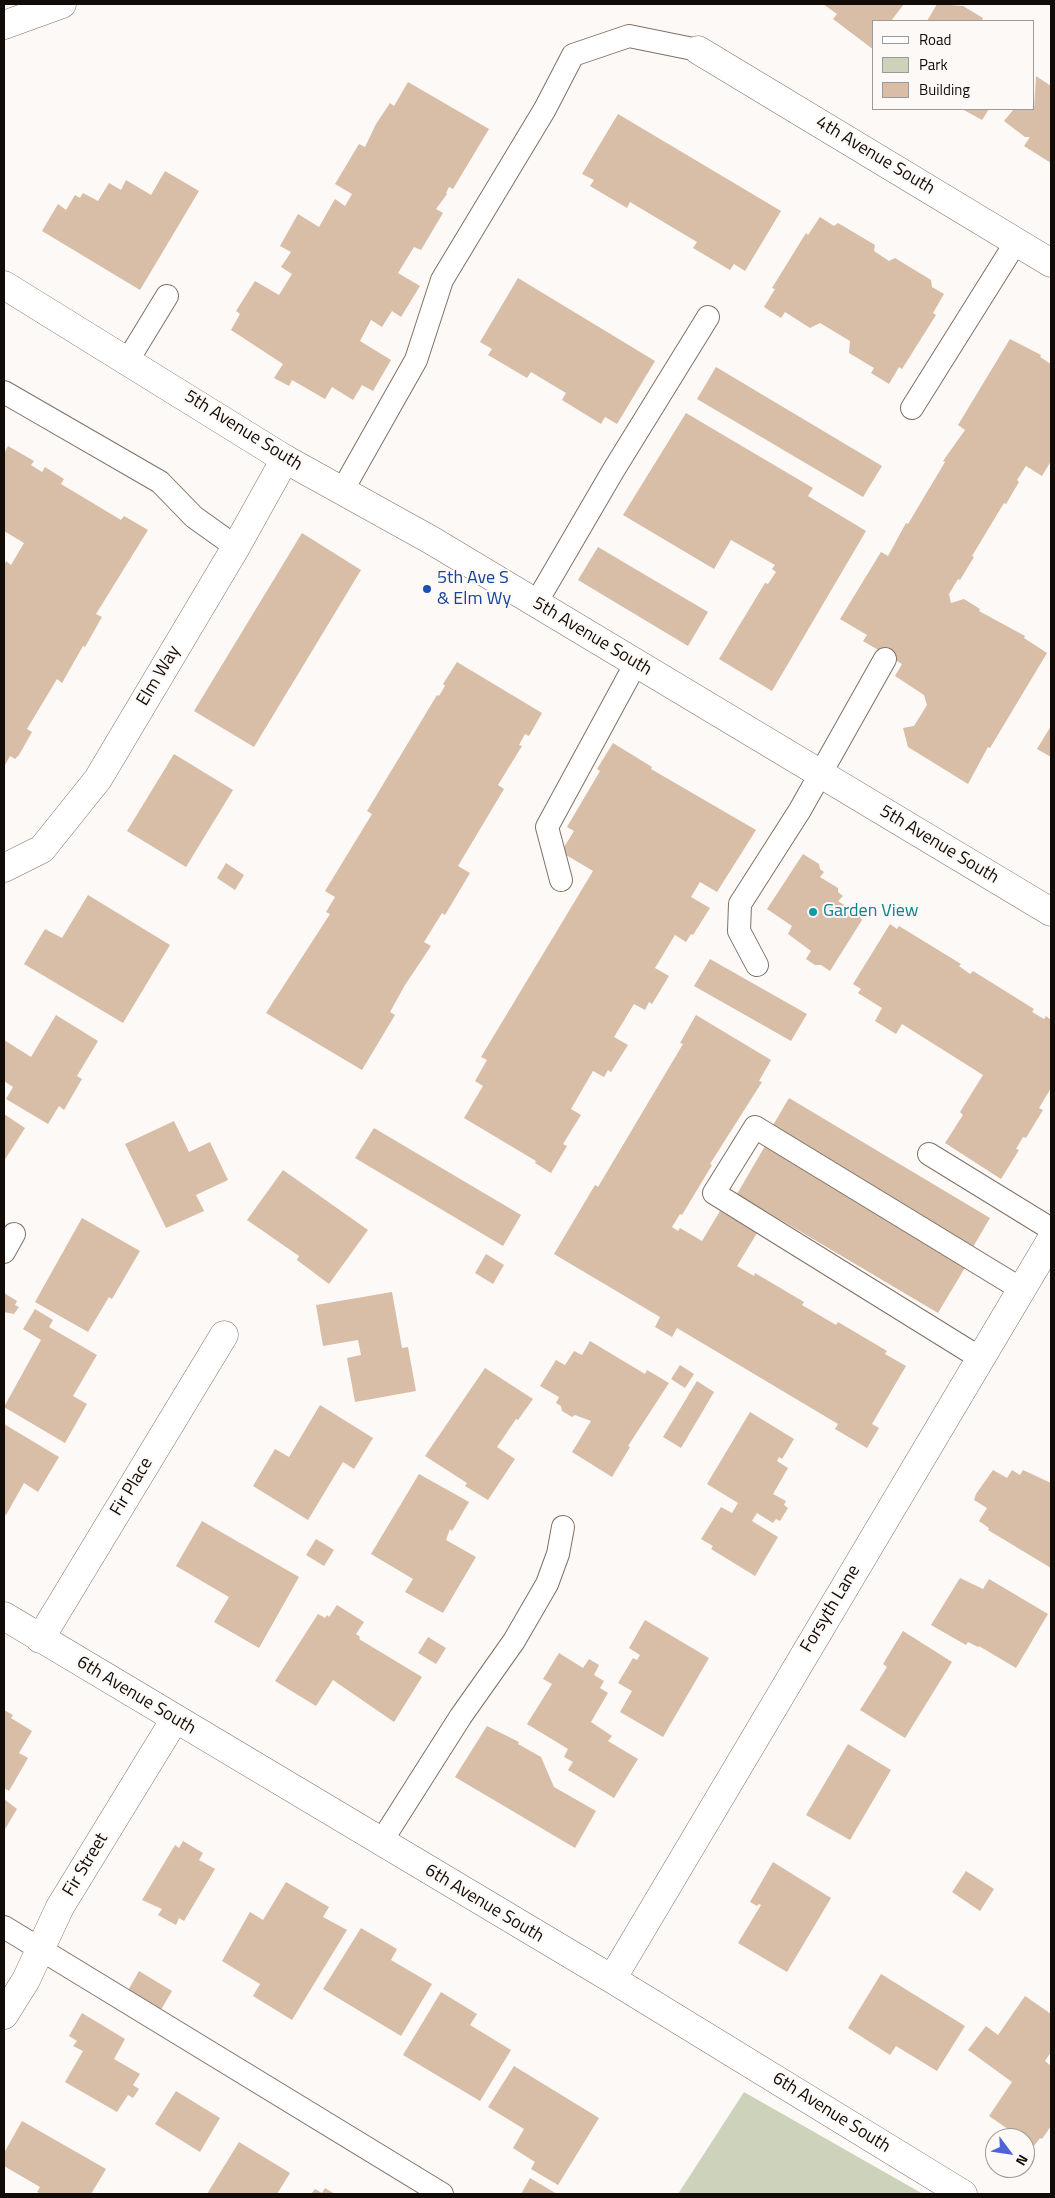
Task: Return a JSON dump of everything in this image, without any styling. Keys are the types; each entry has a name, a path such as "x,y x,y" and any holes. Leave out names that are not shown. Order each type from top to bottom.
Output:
{"street":[{"path":"4,25 62,4"},
{"name":"4th Avenue South","path":"698,50 1051,263"},
{"name":"5th Avenue South","path":"4,285 286,458 430,540 1051,912"},
{"name":"Elm Way","path":"4,868 42,849 98,779 236,547 286,458"},
{"name":"Forsyth Lane","path":"612,1979 1051,1240"},
{"name":"Fir Place","path":"40,1639 224,1335"},
{"name":"6th Avenue South","path":"4,1616 612,1979 963,2194"},
{"name":"Fir Street","path":"4,2015 26,1980 60,1907 175,1719"}],"lane":[{"path":"342,491 416,360 442,280 545,109 573,55 629,36 698,50"},
{"path":"912,408 1016,242"},
{"path":"128,360 167,296"},
{"path":"536,603 613,471 708,317"},
{"path":"4,392 160,482 194,517 236,547"},
{"path":"757,965 739,931 740,904 821,774 885,659"},
{"path":"561,880 547,828 636,663"},
{"path":"980,1358 714,1194 755,1127 1021,1289"},
{"path":"929,1154 1051,1229"},
{"path":"381,1842 461,1716 514,1641 547,1584 558,1554 563,1527"},
{"path":"4,1927 442,2194"}],"green space":[{"path":"744,2092 923,2194 678,2194"}],"building":[{"path":"823,4 904,4 892,20 872,20 872,48 833,19 837,14"},
{"path":"937,4 963,6 983,18 982,20 928,20"},
{"path":"1036,76 1051,86 1051,163 1024,146 1030,137 1025,137 1004,121 1013,110 1035,110"},
{"path":"408,82 489,129 453,189 449,187 447,194 436,209 443,213 421,250 414,247 398,273 420,286 401,317 392,311 382,327 371,320 360,341 391,360 373,391 362,385 353,400 332,387 325,399 292,380 289,386 274,378 283,364 231,330 240,314 236,311 255,281 279,295 292,274 281,267 291,252 280,246 298,214 319,227 335,199 345,206 352,194 335,184 359,144 365,147 376,124 390,103 394,106"},
{"path":"964,110 988,110 982,120"},
{"path":"618,114 781,211 745,271 734,264 730,270 693,248 697,242 630,202 627,208 590,186 594,180 582,174"},
{"path":"165,171 199,191 140,290 42,231 58,204 66,210 75,195 80,198 83,193 98,201 109,183 121,190 126,180 151,195"},
{"path":"820,217 834,226 838,223 875,245 874,251 889,261 895,258 931,280 932,287 944,294 933,313 936,315 902,369 899,367 889,384 871,373 874,368 849,353 850,341 820,323 810,328 785,312 781,318 764,307 775,289 772,288 806,233 808,235"},
{"path":"518,278 655,361 617,424 605,417 601,424 562,400 566,393 531,372 527,378 488,355 492,349 480,342"},
{"path":"1010,339 1041,355 1040,357 1051,364 1051,461 1042,476 1026,466 1006,504 1004,503 972,556 974,557 949,594 951,603 964,599 980,609 979,611 1025,636 1024,638 1047,653 990,748 988,747 968,784 908,747 903,728 914,726 927,705 924,695 895,676 902,664 863,641 867,635 840,619 881,552 888,556 906,523 908,524 945,462 943,461 965,430 958,425"},
{"path":"716,367 882,466 863,497 697,399"},
{"path":"686,413 813,488 808,496 866,531 772,691 719,659 765,583 768,584 776,572 772,569 775,565 731,540 714,569 623,515"},
{"path":"8,446 34,461 31,465 42,472 45,467 64,479 61,484 121,520 124,516 148,530 96,614 102,617 85,647 83,646 62,683 57,679 27,729 32,732 19,755 15,759 10,756 4,767 4,565 6,561 11,565 24,543 4,531 4,454"},
{"path":"302,533 361,570 254,747 194,711"},
{"path":"598,547 708,612 688,646 578,580"},
{"path":"457,662 542,713 529,736 525,734 519,745 522,746 498,785 504,789 458,866 470,873 445,915 442,913 424,942 431,946 405,985 390,1012 395,1015 362,1070 266,1013 330,914 326,912 335,897 325,891 372,814 367,811 437,695 439,696 445,686 443,684"},
{"path":"1051,726 1051,757 1037,749"},
{"path":"613,743 652,767 651,769 756,830 717,892 700,882 691,897 710,908 693,935 691,934 686,942 675,935 655,968 669,976 652,1004 649,1002 645,1010 634,1004 614,1037 628,1045 611,1072 608,1070 604,1077 593,1071 571,1109 581,1115 563,1144 567,1146 551,1173 535,1163 536,1161 464,1118 483,1086 475,1081 487,1060 481,1057 593,871 561,852 574,831 567,827 600,771 597,769"},
{"path":"174,754 233,790 186,867 127,831"},
{"name":"Garden View","path":"803,854 819,864 820,869 824,872 820,877 838,888 838,892 843,896 838,901 858,914 862,920 830,971 806,959 811,951 788,934 792,926 767,909"},
{"path":"226,863 244,875 235,890 217,878"},
{"path":"88,895 170,945 123,1023 24,964 45,929 62,938"},
{"path":"890,924 897,929 899,926 961,964 959,966 970,974 973,971 1034,1009 1032,1012 1044,1019 1046,1016 1051,1020 1051,1088 1039,1108 1043,1110 1026,1138 1023,1137 1016,1149 1019,1150 1001,1179 945,1143 963,1115 960,1112 983,1075 902,1024 896,1034 875,1021 882,1008 858,993 861,989 853,984"},
{"path":"710,959 807,1014 791,1041 694,986"},
{"path":"56,1015 98,1041 77,1076 82,1079 64,1110 59,1106 48,1124 6,1099 13,1087 4,1081 4,1040 31,1057"},
{"path":"696,1015 771,1060 759,1081 762,1082 710,1164 712,1165 682,1215 680,1214 672,1227 678,1231 680,1228 702,1241 720,1211 757,1233 737,1266 754,1276 755,1273 804,1302 802,1305 836,1325 838,1322 887,1351 885,1354 906,1366 872,1424 879,1428 867,1448 835,1429 838,1424 677,1328 672,1337 655,1327 660,1317 554,1254 595,1185 598,1187 683,1044 680,1043"},
{"path":"789,1098 990,1218 973,1247 772,1127"},
{"path":"4,1114 25,1128 4,1161"},
{"path":"174,1121 189,1152 210,1142 228,1180 196,1195 204,1211 166,1228 125,1144"},
{"path":"374,1128 521,1215 503,1246 355,1158"},
{"path":"765,1146 966,1266 938,1313 737,1194"},
{"path":"283,1170 368,1230 329,1284 297,1260 299,1256 247,1220"},
{"path":"82,1218 140,1251 112,1299 109,1297 88,1332 35,1302"},
{"path":"486,1254 504,1265 493,1284 475,1273"},
{"path":"392,1292 402,1348 408,1347 416,1391 355,1402 347,1358 361,1355 358,1340 323,1346 316,1305"},
{"path":"4,1293 17,1301 15,1305 19,1307 14,1314 4,1312"},
{"path":"35,1309 53,1320 49,1327 97,1355 73,1396 87,1404 65,1443 4,1407 41,1340 23,1329"},
{"path":"590,1341 645,1374 647,1370 669,1383 628,1446 630,1447 612,1477 572,1452 591,1421 575,1415 572,1417 562,1411 561,1406 556,1403 559,1397 540,1386 556,1360 565,1365 574,1351 582,1355"},
{"path":"680,1365 694,1374 685,1388 671,1379"},
{"path":"485,1368 533,1399 518,1420 516,1419 497,1447 515,1459 488,1500 465,1486 467,1483 425,1456"},
{"path":"697,1381 714,1392 681,1448 663,1437"},
{"path":"320,1405 373,1438 354,1469 343,1462 308,1520 253,1486 275,1449 289,1457"},
{"path":"750,1412 794,1439 782,1459 779,1457 777,1461 788,1468 773,1494 786,1501 784,1505 788,1508 780,1521 776,1519 773,1523 757,1513 752,1521 778,1537 755,1576 711,1549 713,1546 701,1539 721,1507 732,1513 738,1503 707,1484"},
{"path":"4,1424 59,1457 38,1492 24,1483 6,1515 4,1514"},
{"path":"993,1470 1007,1478 1012,1470 1020,1475 1023,1470 1051,1483 1051,1568 988,1530 989,1528 979,1521 987,1508 974,1500 976,1494"},
{"path":"419,1474 469,1502 452,1531 450,1529 446,1540 476,1557 443,1613 405,1592 413,1579 371,1554"},
{"path":"202,1521 299,1577 259,1648 214,1622 229,1597 176,1566"},
{"path":"316,1539 334,1550 324,1566 306,1555"},
{"path":"960,1578 983,1589 989,1579 1048,1614 1016,1668 979,1646 968,1642 966,1645 931,1625"},
{"path":"337,1605 364,1622 356,1634 360,1637 359,1639 422,1677 394,1722 333,1680 316,1706 275,1681 318,1614 325,1618 327,1615 329,1617"},
{"path":"645,1620 709,1658 663,1737 620,1712 632,1691 618,1683 633,1658 637,1660 640,1655 629,1648"},
{"path":"903,1631 952,1662 905,1738 860,1710 887,1667 883,1664"},
{"path":"428,1637 446,1648 436,1664 418,1653"},
{"path":"559,1653 583,1668 589,1659 599,1665 594,1675 604,1681 600,1688 608,1693 591,1722 612,1736 608,1741 638,1759 614,1798 568,1770 573,1762 564,1757 568,1749 527,1724 552,1684 543,1679"},
{"path":"4,1710 13,1715 11,1718 32,1731 19,1753 28,1758 9,1791 4,1788"},
{"path":"487,1726 519,1742 518,1744 541,1757 554,1787 596,1811 575,1848 455,1777"},
{"path":"848,1744 891,1770 850,1840 806,1815"},
{"path":"4,1799 17,1809 4,1831"},
{"path":"183,1841 203,1853 199,1860 215,1869 184,1921 179,1918 176,1925 158,1915 162,1909 142,1900 175,1845 179,1848"},
{"path":"773,1862 831,1898 787,1972 738,1943 761,1905 757,1906 750,1902"},
{"path":"966,1871 994,1889 980,1911 952,1892"},
{"path":"286,1882 329,1907 323,1917 347,1930 292,2020 253,1996 260,1984 222,1961 250,1912 263,1920"},
{"path":"361,1928 397,1949 391,1960 432,1984 401,2036 323,1989"},
{"path":"139,1971 172,1991 159,2013 126,1994"},
{"path":"881,1974 965,2026 937,2071 896,2046 890,2055 848,2028"},
{"path":"441,1992 477,2014 470,2025 511,2050 480,2101 403,2055"},
{"path":"1025,1996 1051,2014 1051,2052 1045,2061 1051,2066 1051,2126 1042,2139 1040,2138 1035,2145 1035,2128 1006,2128 989,2116 1012,2082 968,2050 986,2026 998,2035"},
{"path":"82,2013 125,2039 114,2059 140,2074 133,2085 139,2089 133,2098 128,2095 117,2112 65,2082 83,2051 73,2046 77,2041 69,2036"},
{"path":"514,2066 599,2118 558,2185 531,2169 535,2162 513,2148 524,2129 488,2107"},
{"path":"176,2091 220,2118 200,2152 155,2124"},
{"path":"22,2121 106,2169 91,2194 41,2194 37,2192 40,2187 4,2166 4,2153"},
{"path":"239,2142 290,2173 277,2194 207,2194"},
{"path":"530,2178 557,2194 521,2194"},
{"path":"325,2188 335,2194 311,2194 315,2189 322,2193"}],"place":[{"name":"5th Ave S & Elm Wy","path":"427,589"},
{"name":"Garden View","path":"813,912"}]}
